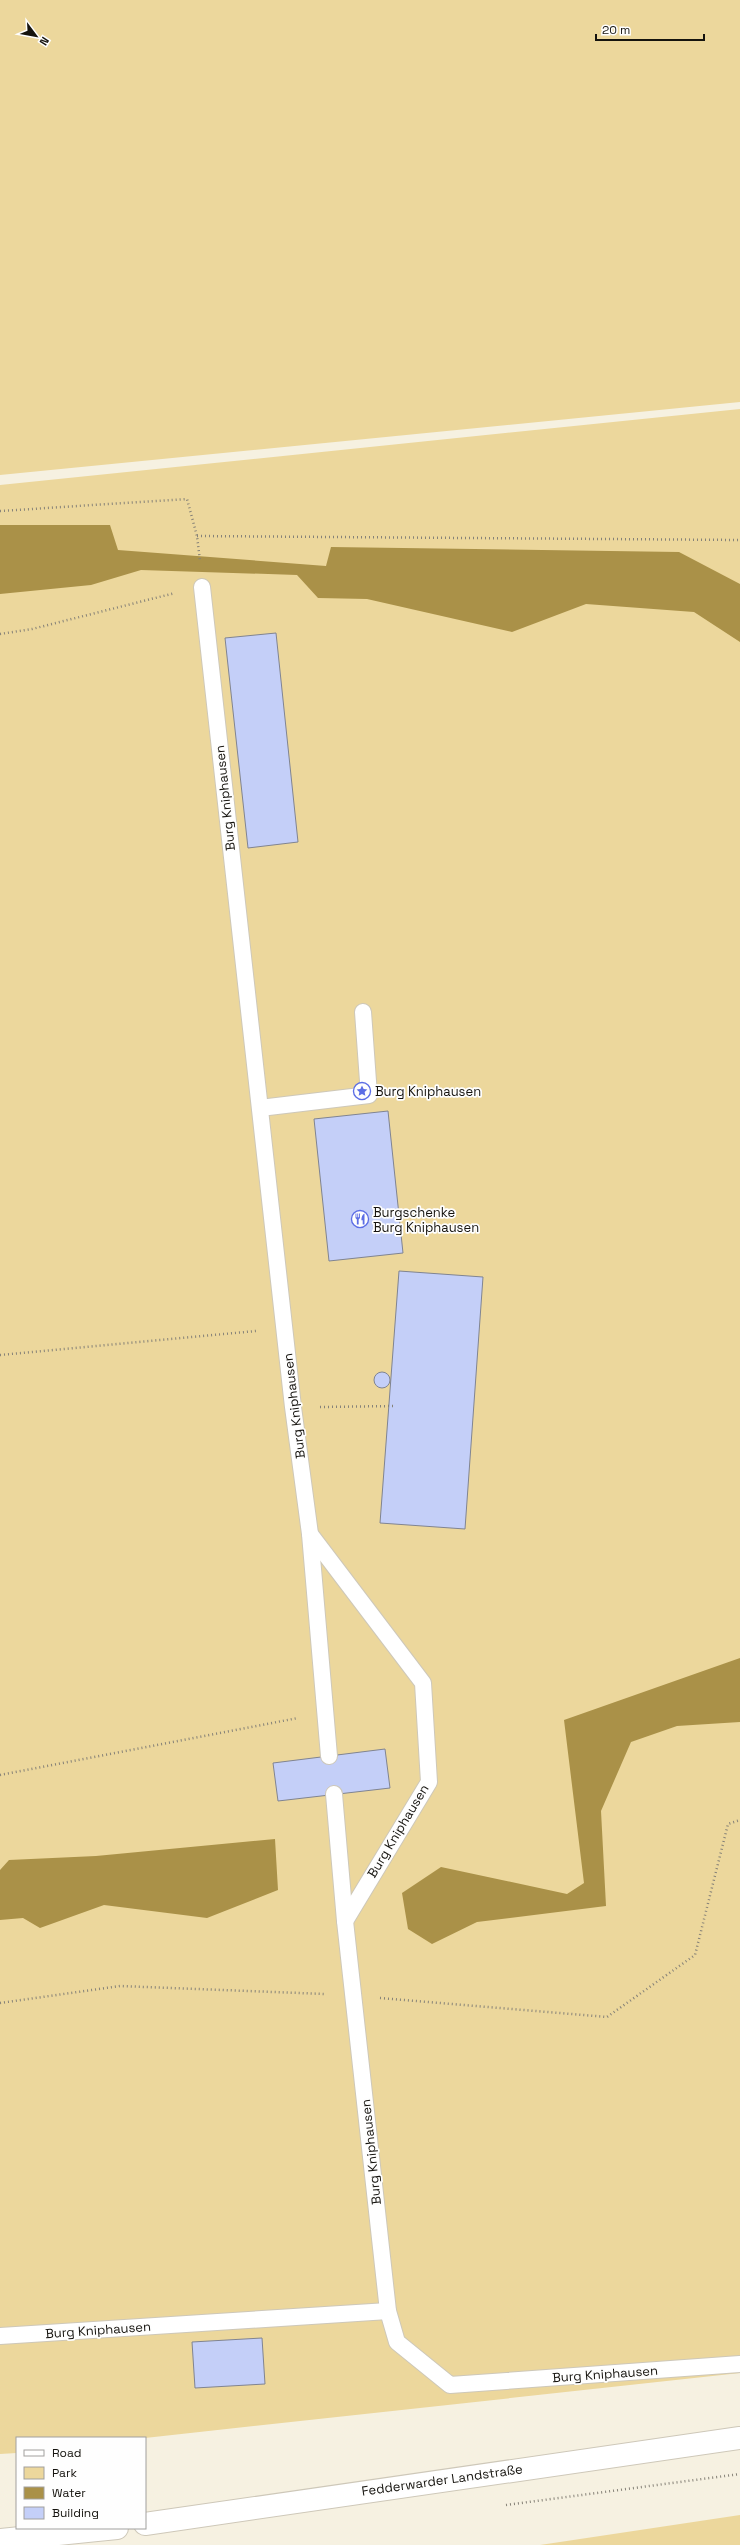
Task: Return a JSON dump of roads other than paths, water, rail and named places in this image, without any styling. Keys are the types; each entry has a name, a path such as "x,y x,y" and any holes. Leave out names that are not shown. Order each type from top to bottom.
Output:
{"street":[{"name":"Fedderwarder Landstraße","path":"146,2524 740,2438"},
{"path":"0,2540 108,2529"}],"lane":[{"name":"Burg Kniphausen","path":"202,586 293,1407 310,1534 324,1713 329,1756"},
{"path":"260,1108 369,1095 363,1012"},
{"name":"Burg Kniphausen","path":"310,1534 423,1684 429,1782 345,1921"},
{"name":"Burg Kniphausen","path":"334,1794 345,1921 355,1995 388,2311 397,2342 450,2385 740,2364"},
{"name":"Burg Kniphausen","path":"0,2336 388,2311"}],"water":[{"path":"0,525 110,525 118,550 326,566 331,547 679,552 740,584 740,642 694,612 586,604 512,632 367,599 318,598 297,575 141,570 91,585 0,594"},
{"path":"740,1658 740,1722 677,1726 631,1742 601,1811 606,1906 477,1922 432,1944 408,1929 402,1893 441,1867 567,1894 584,1883 564,1720"},
{"path":"275,1839 278,1890 207,1918 104,1905 40,1928 23,1918 0,1920 0,1870 9,1860 96,1856"}],"place":[{"name":"Burg Kniphausen","path":"362,1091"},
{"name":"Burgschenke Burg Kniphausen","path":"360,1219"}]}
